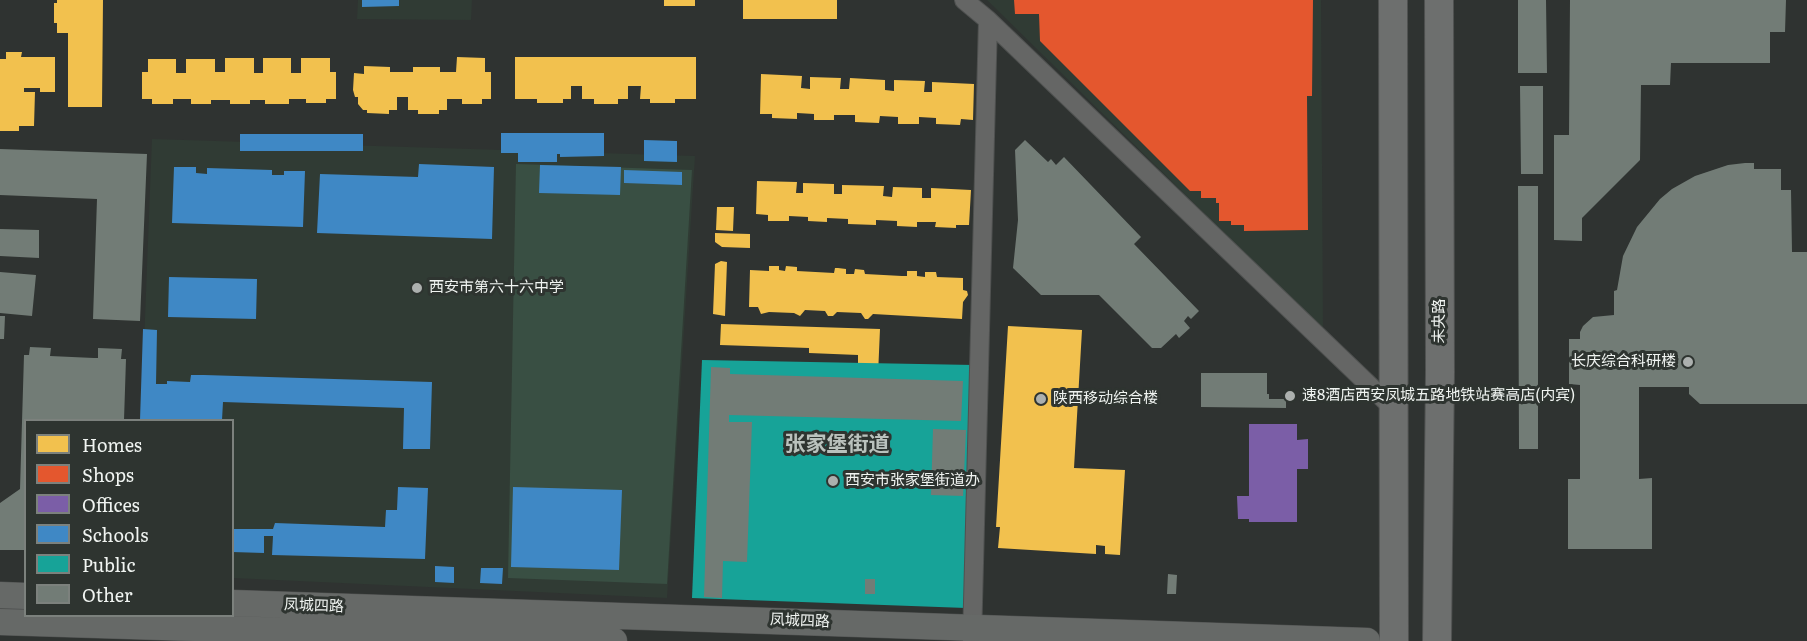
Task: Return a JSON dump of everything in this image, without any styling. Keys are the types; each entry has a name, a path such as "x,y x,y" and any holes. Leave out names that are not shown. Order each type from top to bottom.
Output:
{"main road":[{"path":"1393,0 1394,641"},
{"name":"未央路","path":"1437,641 1440,384 1439,0"}],"street":[{"path":"964,0 988,20 1393,408"},
{"path":"972,634 988,20"},
{"path":"0,595 24,596"},
{"name":"凤城四路","path":"234,603 972,634 1367,641"},
{"name":"凤城四路","path":"0,622 57,627 615,641"}],"shaded area":[{"path":"358,0 472,0 471,20 357,19"},
{"path":"987,0 1321,0 1323,330"},
{"name":"西安市第六十六中学","path":"152,139 695,156 667,598 234,578 234,419 141,419"}],"green space":[{"path":"516,164 692,170 667,584 508,578"}],"building: Homes":[{"path":"57,0 103,0 102,107 68,107 68,33 57,33 57,23 54,23 54,3 57,3"},
{"path":"664,0 695,0 695,6 664,6"},
{"path":"743,0 837,0 837,19 743,19"},
{"path":"6,52 22,52 21,57 55,57 55,92 40,92 40,88 24,88 24,92 35,92 34,126 19,126 19,131 0,131 0,59 6,59"},
{"path":"457,57 485,58 485,72 491,72 491,99 482,99 482,104 462,104 462,99 447,99 447,110 439,110 439,114 418,114 418,110 408,110 408,97 397,97 397,110 389,110 389,114 367,113 367,110 363,110 358,104 358,97 355,97 353,90 354,73 364,74 364,66 390,67 390,72 413,72 413,67 440,67 440,72 456,72"},
{"path":"515,57 696,57 696,99 675,99 675,103 650,103 650,99 640,99 641,86 628,86 628,99 618,99 618,104 594,104 594,99 582,99 582,86 571,86 571,99 563,99 563,103 537,103 537,99 515,99"},
{"path":"225,58 254,58 254,73 263,73 263,58 291,58 291,73 301,73 301,58 330,58 330,72 336,72 336,99 326,99 326,103 306,103 306,99 289,99 289,104 265,104 265,100 250,100 250,104 230,104 230,100 211,100 211,104 191,104 191,99 173,99 173,104 152,104 152,99 142,99 142,72 148,72 148,59 176,59 176,73 186,73 186,59 215,59 215,72 225,72"},
{"path":"761,74 802,76 801,88 810,89 810,77 841,78 840,89 849,89 850,78 885,80 885,90 894,91 894,80 925,81 924,92 932,92 932,82 974,84 973,120 961,119 960,125 936,124 936,118 919,117 919,124 898,124 898,117 880,116 879,123 855,122 855,115 834,115 834,120 814,120 814,114 797,113 797,119 772,118 772,114 760,114"},
{"path":"757,181 797,182 796,193 803,193 803,183 834,184 834,194 842,194 842,185 884,186 883,196 892,197 893,187 922,188 922,198 931,198 931,188 971,190 969,225 956,225 956,228 935,227 936,222 917,222 917,227 897,226 897,221 876,220 876,225 848,224 848,219 827,218 827,222 808,221 808,217 789,216 789,221 768,221 768,215 756,214"},
{"path":"717,207 734,207 733,231 716,230"},
{"path":"715,233 750,234 750,248 722,247 715,242"},
{"path":"721,261 727,262 725,316 713,314 715,264"},
{"path":"769,266 779,266 779,270 785,271 786,266 797,267 797,271 834,273 835,268 838,268 846,269 846,274 854,274 855,269 864,270 865,274 902,276 907,276 907,271 917,271 917,276 925,277 925,272 936,272 937,277 963,278 963,290 967,291 968,295 963,302 962,319 873,314 865,319 861,313 837,312 833,316 828,316 825,311 805,310 800,316 794,313 761,314 758,307 749,307 750,270 769,271"},
{"path":"721,324 880,329 878,375 850,374 851,364 858,365 858,355 809,353 809,348 720,345"},
{"name":"陕西移动综合楼","path":"1008,326 1082,330 1074,468 1125,470 1120,555 1105,554 1105,546 1096,545 1096,554 998,548 1000,527 996,527"}],"building: Shops":[{"path":"1014,0 1313,0 1312,96 1307,96 1308,230 1244,231 1244,225 1231,225 1231,221 1219,221 1219,203 1216,203 1216,198 1201,198 1201,191 1190,191 1040,41 1039,14 1015,14"}],"building: Offices":[{"path":"1249,424 1297,424 1297,440 1308,439 1308,469 1297,469 1297,522 1249,522 1249,519 1238,519 1237,496 1249,496"}],"building: Schools":[{"path":"362,0 399,0 399,6 362,7"},
{"path":"501,133 604,133 604,156 560,157 560,154 557,154 557,162 518,162 518,153 501,153"},
{"path":"240,134 363,134 363,151 240,151"},
{"path":"644,140 677,141 677,162 644,161"},
{"path":"419,164 494,167 492,239 317,233 320,174 418,177"},
{"path":"540,165 621,167 620,195 539,193"},
{"path":"174,167 196,167 196,173 207,174 207,168 272,170 272,175 284,175 284,171 305,171 303,227 172,223"},
{"path":"624,170 682,172 682,185 624,183"},
{"path":"169,277 257,279 256,319 168,317"},
{"path":"143,329 157,330 156,384 167,384 167,381 190,382 191,375 432,382 430,449 403,449 404,408 223,402 222,419 140,419"},
{"path":"398,487 428,488 425,559 272,555 273,536 264,536 264,553 234,552 234,529 273,529 275,523 385,527 386,510 397,510"},
{"path":"513,487 622,490 619,570 511,567"},
{"path":"435,566 454,567 454,583 435,582"},
{"path":"481,568 503,568 502,584 480,583"}],"building: Public":[{"name":"西安市张家堡街道办","path":"702,360 974,365 966,608 692,598"}],"building: Other":[{"path":"1518,0 1546,0 1547,73 1518,73"},
{"path":"1570,0 1786,0 1785,32 1770,32 1770,63 1671,63 1670,85 1641,85 1640,160 1582,218 1582,241 1554,240 1554,135 1569,135"},
{"path":"1520,86 1543,86 1543,174 1521,174"},
{"path":"1025,140 1048,162 1051,159 1056,165 1064,157 1141,237 1134,244 1199,311 1191,319 1188,316 1184,321 1190,328 1179,338 1176,334 1161,348 1152,348 1099,295 1041,295 1013,268 1018,220 1015,150"},
{"path":"0,149 147,154 140,321 93,319 97,199 0,195"},
{"name":"长庆综合科研楼","path":"1754,163 1754,169 1781,169 1781,190 1791,190 1792,252 1807,252 1807,404 1700,404 1689,394 1689,387 1639,387 1639,479 1652,478 1652,549 1568,549 1568,479 1580,479 1580,385 1569,384 1569,339 1580,339 1583,326 1593,317 1614,315 1614,291 1617,290 1623,256 1637,227 1660,199 1695,176 1728,165"},
{"path":"1518,186 1538,186 1538,449 1519,449"},
{"path":"0,229 39,230 39,258 0,256"},
{"path":"0,272 36,275 32,316 0,313"},
{"path":"0,316 5,316 4,339 0,339"},
{"path":"30,347 51,348 50,356 94,358 98,358 98,348 122,349 121,359 126,359 124,419 24,419 24,550 0,550 0,503 20,489 24,355 29,355"},
{"path":"711,367 730,368 730,374 963,381 961,421 729,415 729,422 752,422 747,562 723,561 722,598 704,597"},
{"path":"1201,373 1267,373 1269,399 1286,399 1286,408 1201,407"},
{"path":"933,429 966,430 963,496 931,495"},
{"path":"1168,574 1177,575 1176,594 1167,594"},
{"path":"865,579 875,579 875,594 865,594"}],"place":[{"name":"西安市第六十六中学","path":"417,288"},
{"name":"长庆综合科研楼","path":"1688,362"},
{"name":"速8酒店西安凤城五路地铁站赛高店(内宾)","path":"1290,396"},
{"name":"陕西移动综合楼","path":"1041,399"},
{"name":"西安市张家堡街道办","path":"833,481"}],"district":[{"name":"张家堡街道","path":"837,445"}]}
